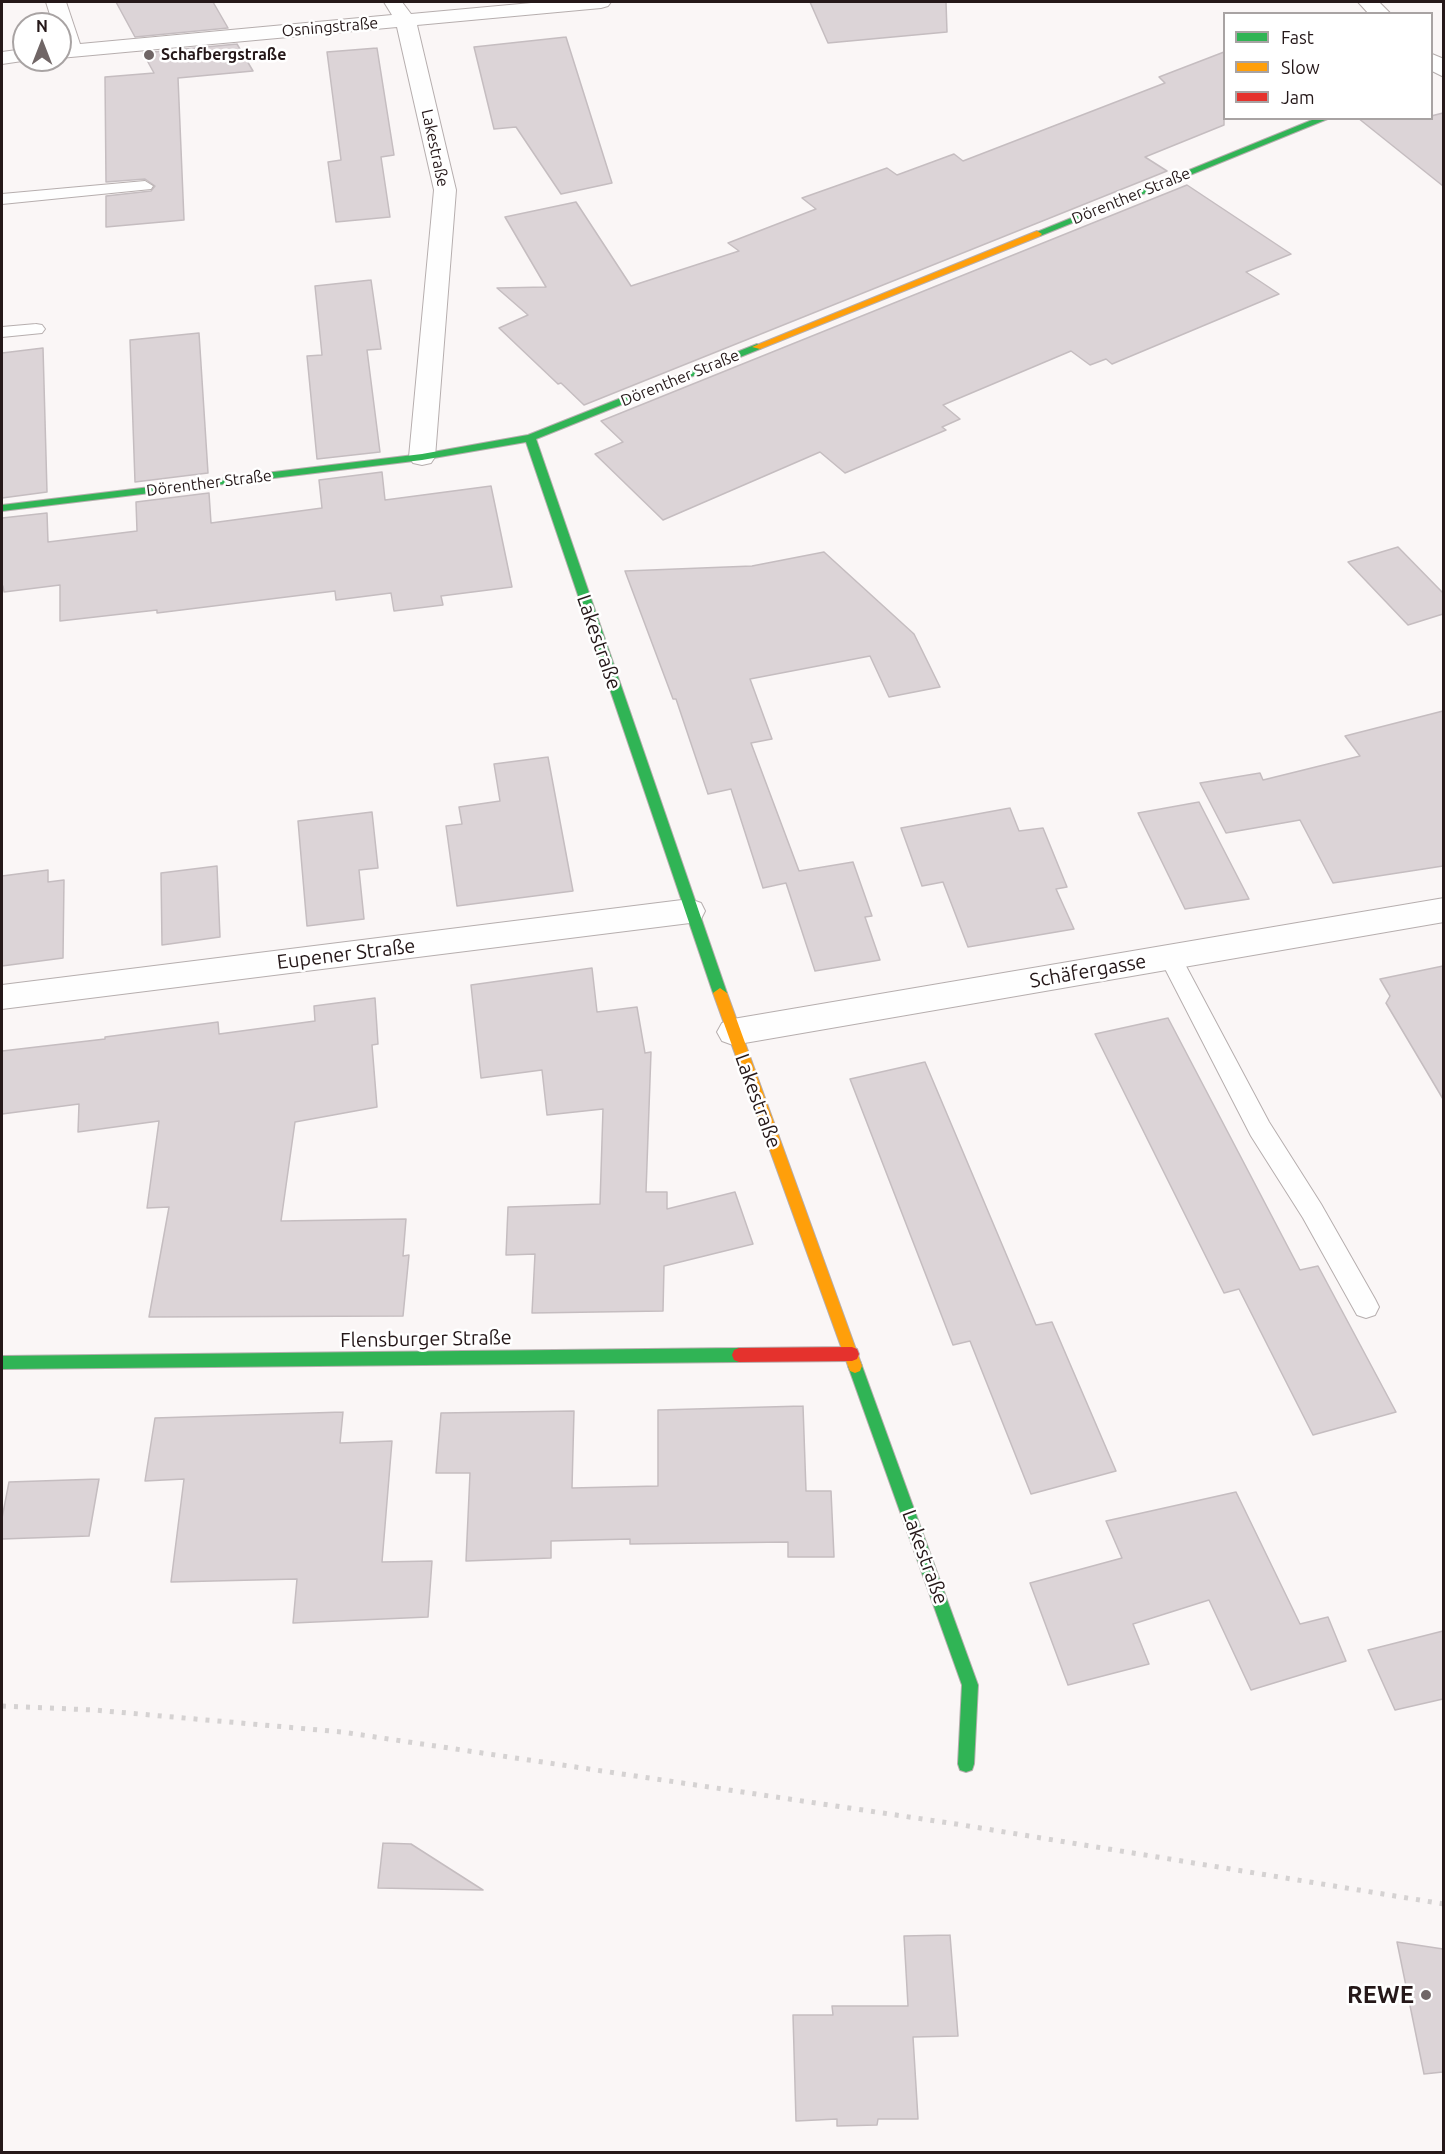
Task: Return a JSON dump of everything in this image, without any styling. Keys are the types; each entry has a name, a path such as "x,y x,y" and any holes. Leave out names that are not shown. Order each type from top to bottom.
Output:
{"street":[{"path":"392,2 406,20"},
{"name":"Osningstraße","path":"72,50 601,2"},
{"name":"Lakestraße","path":"406,20 446,190 422,457"},
{"name":"Dörenther Straße","path":"2,508 422,457 530,438 1321,120"},
{"name":"Lakestraße","path":"530,438 690,911 970,1685 966,1764"},
{"name":"Schäfergasse","path":"733,1032 1443,910"},
{"name":"Eupener Straße","path":"2,997 690,911"},
{"name":"Flensburger Straße","path":"2,1363 852,1354"}],"lane":[{"path":"2,199 145,186"},
{"path":"2,332 36,329"},
{"path":"1170,957 1260,1129 1312,1211 1366,1307"}],"building":[{"path":"116,2 213,2 228,28 135,37"},
{"path":"810,2 946,2 947,32 828,43"},
{"path":"566,37 612,183 561,194 516,127 494,129 474,47"},
{"path":"237,44 253,71 178,78 184,220 106,227 106,196 151,191 155,186 145,179 106,182 105,77 154,73 143,53"},
{"path":"377,48 394,155 381,157 390,217 336,222 328,162 341,160 327,52"},
{"path":"1223,52 1224,125 1145,157 1167,171 584,405 561,383 558,384 499,328 528,315 497,288 546,287 505,217 576,202 631,286 739,251 728,243 816,209 802,198 887,168 897,175 954,154 963,161 1165,83 1159,77"},
{"path":"1443,113 1443,186 1360,120 1433,120 1433,116"},
{"path":"1187,185 1291,254 1246,272 1279,294 1112,364 1106,359 1090,365 1071,351 943,405 960,419 942,427 946,430 845,473 820,452 663,520 595,454 623,442 601,421"},
{"path":"371,280 381,349 367,350 380,452 317,459 307,356 322,355 315,286"},
{"path":"199,333 208,473 135,482 130,340"},
{"path":"43,348 47,492 2,498 2,353"},
{"path":"382,472 385,500 491,486 512,587 441,596 443,605 394,611 391,593 336,600 335,591 157,613 157,610 60,621 60,585 4,592 2,587 2,518 47,513 48,542 137,531 136,502 209,493 211,523 322,508 319,480"},
{"path":"1398,547 1443,593 1443,614 1408,625 1348,562"},
{"path":"824,552 914,634 940,687 889,697 870,656 750,679 772,739 751,743 799,871 853,862 872,916 865,917 880,960 815,971 786,883 763,888 731,789 708,794 676,699 673,699 625,571 752,566"},
{"path":"1443,711 1443,866 1333,883 1300,820 1226,833 1200,783 1260,773 1263,780 1360,756 1345,736"},
{"path":"548,757 573,891 457,906 446,826 462,824 459,807 500,801 494,764"},
{"path":"1199,802 1249,899 1185,909 1138,813"},
{"path":"1010,808 1019,831 1043,828 1067,887 1056,889 1074,929 968,947 943,882 922,886 901,828"},
{"path":"372,812 378,868 359,870 364,919 307,926 298,821"},
{"path":"217,866 220,937 162,945 161,873"},
{"path":"48,870 48,882 64,880 63,958 2,966 2,876"},
{"path":"1443,966 1443,1099 1386,1003 1390,996 1380,979"},
{"path":"592,968 597,1012 637,1007 645,1053 651,1052 646,1192 667,1192 667,1209 735,1192 753,1244 664,1266 663,1311 532,1313 535,1254 506,1255 508,1207 600,1204 603,1109 547,1115 542,1070 481,1078 471,985"},
{"path":"375,998 378,1044 372,1045 377,1107 295,1122 281,1221 406,1219 403,1256 409,1255 403,1316 149,1317 169,1207 147,1208 159,1121 78,1132 79,1104 2,1114 2,1051 105,1039 105,1037 218,1022 219,1034 315,1021 314,1006"},
{"path":"1168,1018 1300,1270 1318,1266 1396,1412 1313,1435 1239,1289 1224,1293 1095,1034"},
{"path":"925,1062 1036,1325 1052,1322 1116,1471 1031,1494 970,1341 953,1345 850,1079"},
{"path":"803,1406 806,1491 831,1491 834,1557 788,1557 788,1542 630,1544 630,1539 551,1541 551,1558 466,1561 470,1473 436,1473 441,1413 574,1411 572,1488 658,1486 658,1410"},
{"path":"343,1412 340,1443 392,1441 382,1562 432,1561 428,1617 293,1623 297,1579 171,1582 184,1479 145,1481 155,1418"},
{"path":"99,1479 89,1536 2,1539 2,1518 9,1482"},
{"path":"1236,1492 1300,1624 1328,1617 1346,1661 1251,1690 1209,1600 1133,1624 1149,1664 1068,1685 1030,1583 1122,1558 1106,1521"},
{"path":"1443,1631 1443,1699 1395,1710 1368,1650"},
{"path":"383,1843 411,1844 483,1890 378,1888"},
{"path":"950,1935 958,2036 913,2037 918,2119 878,2119 877,2125 837,2126 837,2119 796,2121 793,2015 833,2015 832,2006 908,2006 904,1936"},
{"name":"REWE","path":"1397,1942 1443,1949 1443,2072 1424,2074"}],"railway":[{"path":"2,1706 94,1710 342,1732 956,1824 1444,1904"}],"traffic: fast":[{"path":"1037,234 1321,120"},
{"path":"2,508 422,457 530,438 757,347"},
{"path":"530,438 720,993"},
{"path":"2,1363 739,1355"},
{"path":"855,1366 970,1685 966,1764"}],"traffic: slow":[{"path":"757,347 1037,234"},
{"path":"720,993 855,1366"}],"traffic: jam":[{"path":"739,1355 852,1354"}],"place":[{"name":"Schafbergstraße","path":"149,55"},
{"name":"REWE","path":"1426,1995"}]}
